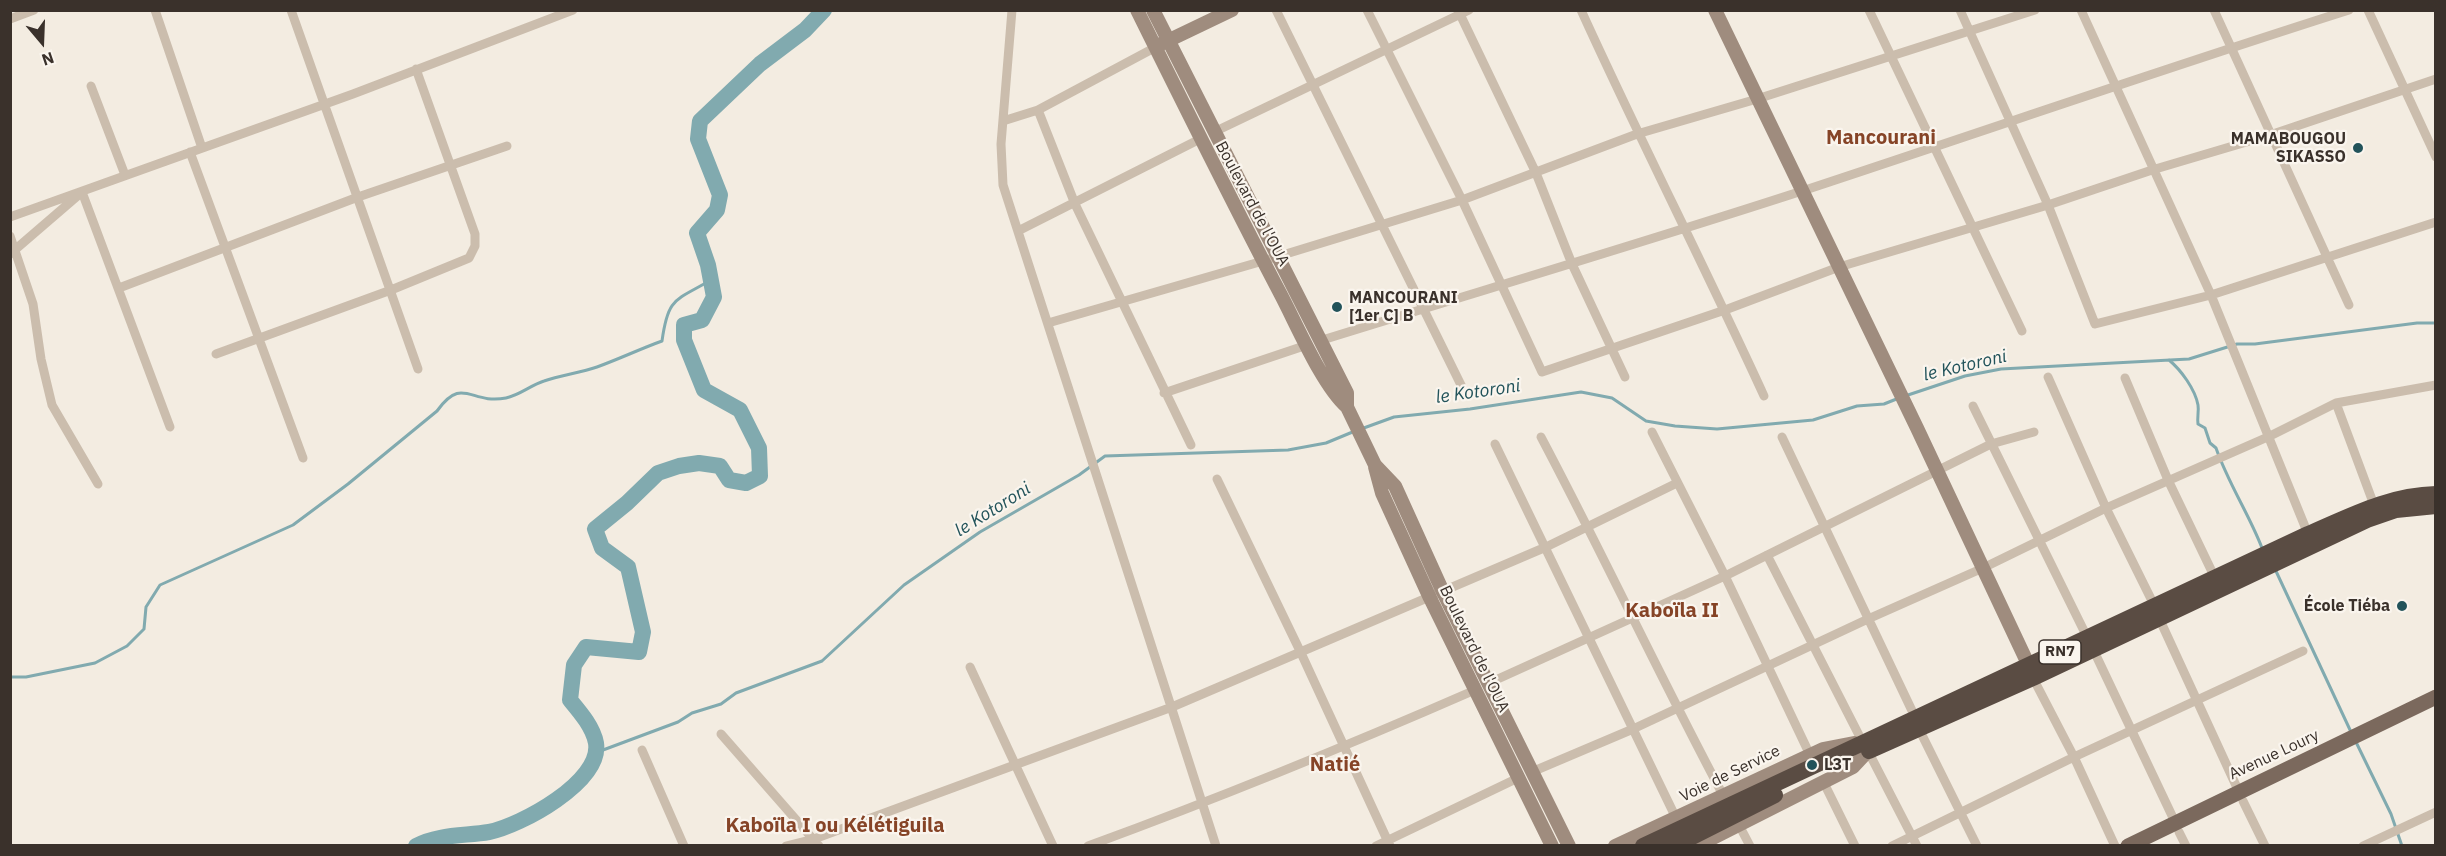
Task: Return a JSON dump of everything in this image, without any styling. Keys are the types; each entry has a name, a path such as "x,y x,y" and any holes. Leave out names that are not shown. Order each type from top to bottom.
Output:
{"highway":[{"name":"RN7","path":"2279,554 2308,534 2374,505 2415,494 2436,494"},
{"name":"RN7","path":"1643,846 2031,672 2279,554 2396,510 2436,506"},
{"name":"RN7","path":"2157,612 2215,578 2260,563"},
{"name":"RN7","path":"1674,846 1865,746"}],"main road":[{"name":"Boulevard de l'OUA","path":"1137,10 1162,44 1200,139 1263,261 1313,343 1336,398 1347,407 1354,420 1375,465 1382,492 1430,598 1552,846"},
{"path":"1153,10 1162,44 1214,132 1277,256 1313,343"},
{"path":"1162,44 1232,10"},
{"path":"1715,10 1917,428 2031,672"},
{"path":"1375,465 1395,486 1443,592 1534,771 1569,846"},
{"name":"Avenue Loury","path":"2356,742 2436,697"},
{"name":"Avenue Loury","path":"2150,846 2180,833 2241,796 2356,742 2436,708"},
{"path":"1696,846 1853,767 1865,746"},
{"name":"Voie de Service","path":"1615,846 1823,749 1865,746"},
{"name":"Avenue Loury","path":"2128,846 2180,833"}],"street":[{"path":"10,19 34,10"},
{"path":"155,10 202,148"},
{"path":"291,10 418,369"},
{"path":"10,217 323,105 573,10"},
{"path":"1276,10 1462,387"},
{"path":"1367,10 1462,200 1542,372 1725,310 1839,267 2048,205 2152,170 2270,135 2436,79"},
{"path":"1581,10 1637,134 1685,227 1764,396"},
{"path":"1869,10 2022,331"},
{"path":"1960,10 2048,205 2095,324 2211,295 2436,222"},
{"path":"1048,323 1462,200 1637,134 1757,99 2036,10"},
{"path":"2081,10 2152,170 2211,295 2308,534"},
{"path":"2214,10 2349,305"},
{"path":"1164,393 1313,343 1801,191 1934,145 2349,10"},
{"path":"2368,10 2436,157"},
{"path":"1014,12 1001,144 1003,185 1216,846"},
{"path":"1214,132 1462,12 1536,172 1572,264 1625,377"},
{"path":"1003,121 1038,110 1162,44"},
{"path":"216,354 391,290 468,258 475,246 475,234 416,69"},
{"path":"91,86 125,175"},
{"path":"1038,110 1075,204 1191,445"},
{"path":"1018,231 1200,139"},
{"path":"120,288 358,197 507,146"},
{"path":"190,152 303,458"},
{"path":"13,252 82,192"},
{"path":"82,192 120,288 170,427"},
{"path":"10,236 13,252 33,304 41,359 52,405 98,484"},
{"path":"2048,377 2106,508 2157,612 2265,846"},
{"path":"2125,378 2168,480 2215,578"},
{"path":"1534,771 1634,729 1813,644 1983,568 2106,508 2270,436 2336,403 2436,386"},
{"path":"2336,403 2374,505"},
{"path":"1972,406 2091,644 2180,833"},
{"path":"1652,432 1725,576 1810,755"},
{"path":"1489,683 1725,576 1991,444 2034,432"},
{"path":"1541,437 1723,795"},
{"path":"1782,437 1977,846"},
{"path":"1496,444 1676,818"},
{"path":"1217,479 1389,843"},
{"path":"786,846 817,842 1172,708 1546,547 1677,483"},
{"path":"1767,555 1914,841"},
{"path":"1892,846 1914,841 1962,812 2074,757 2303,651"},
{"path":"970,667 1053,846"},
{"path":"2031,672 2115,846"},
{"path":"1088,846 1345,747 1475,690"},
{"path":"721,734 817,842"},
{"path":"642,750 684,846"},
{"path":"1376,846 1389,843 1518,778"},
{"path":"1824,783 1855,846"},
{"path":"2363,846 2436,812"},
{"path":"1739,825 1750,846"}],"waterway":[{"path":"416,846 443,837 489,832 520,821 556,800 586,773 594,758 596,743 589,726 570,700 574,665 586,647 639,652 643,632 628,567 602,548 595,529 627,503 658,473 679,466 699,463 720,466 729,480 746,483 760,476 759,448 740,410 704,390 684,340 684,325 702,320 714,297 708,265 697,233 717,210 720,195 698,139 700,121 760,64 805,30 824,10"},
{"path":"10,677 26,677 95,663 127,646 144,629 146,607 160,585 293,525 348,484 437,411 446,400 461,393 484,398 506,398 544,381 597,367 662,341 667,316 675,302 711,280"},
{"name":"le Kotoroni","path":"1905,396 1965,376 2001,369 2189,359 2237,344 2255,344 2417,323 2436,323"},
{"path":"2169,360 2191,386 2198,405 2198,424 2205,428 2210,443 2216,448 2262,548"},
{"name":"le Kotoroni","path":"1361,429 1394,417 1470,409 1581,392 1612,398 1646,421 1717,429 1813,420 1857,406 1884,404 1899,398"},
{"name":"le Kotoroni","path":"595,753 678,722 692,713 721,704 736,693 822,661 904,585 980,532 1079,475 1105,456 1288,450 1326,443 1355,431"},
{"path":"2275,569 2351,732"},
{"path":"2355,740 2391,814 2402,846"}],"place":[{"name":"MAMABOUGOU SIKASSO","path":"2358,148"},
{"name":"MANCOURANI [1er C] B","path":"1337,307"},
{"name":"École Tiéba","path":"2402,606"},
{"name":"L3T","path":"1812,765"}],"district":[{"name":"Mancourani","path":"1881,138"},
{"name":"Kaboïla II","path":"1672,611"},
{"name":"Natié","path":"1335,765"},
{"name":"Kaboïla I ou Kélétiguila","path":"835,826"}]}
